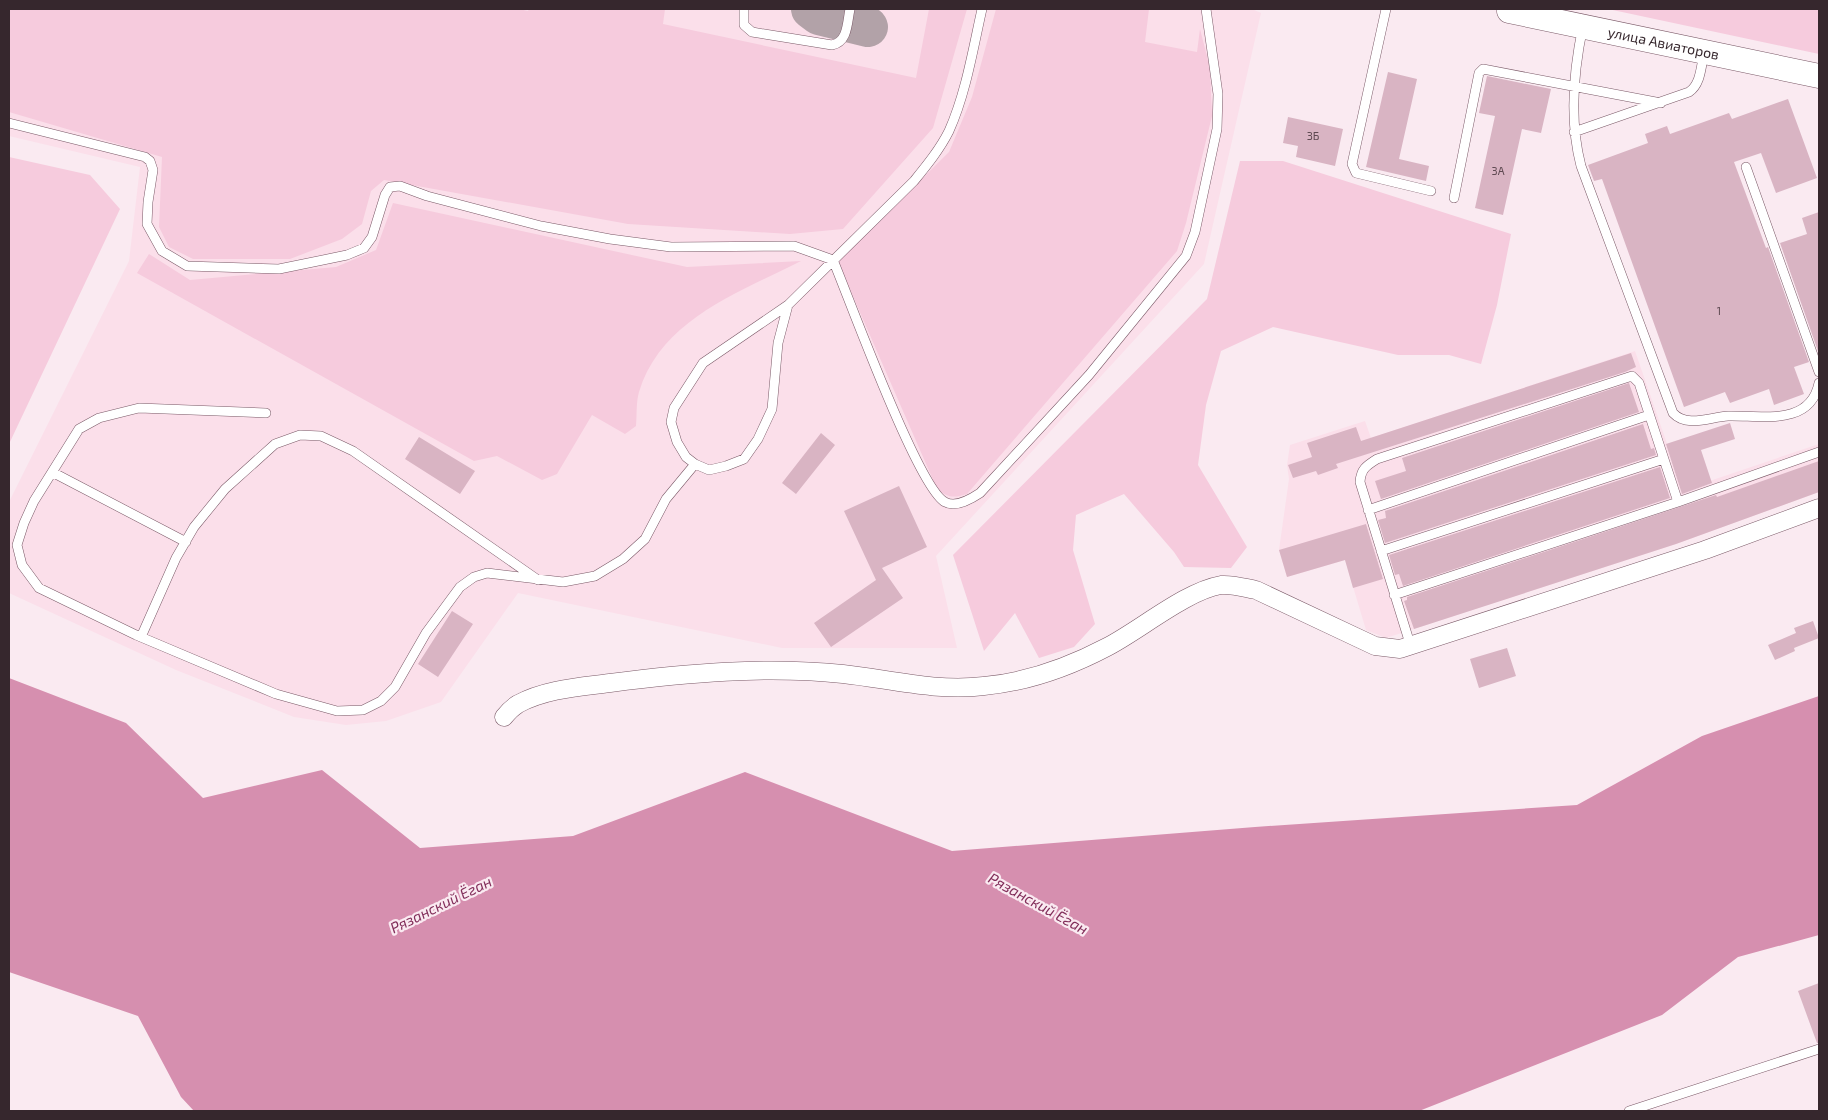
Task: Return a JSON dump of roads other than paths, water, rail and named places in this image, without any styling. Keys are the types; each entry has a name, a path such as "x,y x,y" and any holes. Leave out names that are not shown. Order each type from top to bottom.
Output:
{"main road":[{"name":"улица Авиаторов","path":"1507,9 1704,53 1819,76"}],"street":[{"path":"504,717 517,705 535,697 570,688 704,672 773,671 842,674 952,688 1019,681 1080,660 1109,646 1194,595 1222,585 1256,590 1375,646 1387,649 1411,647 1705,550 1819,508"}],"lane":[{"path":"744,9 744,25 752,32 832,45 838,44 844,37 850,9"},
{"path":"788,305 778,343 772,409 758,439 744,459 708,470 695,464 686,457 677,442 671,422 674,408 703,363 788,305 914,180 932,159 949,131 961,97 982,9"},
{"path":"9,124 145,157 150,161 153,170 147,224 162,251 188,266 280,268 347,256 364,248 372,237 385,195 390,187 400,186 427,196 541,226 610,239 671,247 794,246 833,260 902,430 926,480 937,496 946,503 970,500 980,493 1089,374 1186,256 1195,232 1217,129 1218,94 1206,9"},
{"path":"1386,9 1352,164 1356,173 1431,191"},
{"path":"1583,26 1576,58 1574,87 1574,132 1581,166 1670,404 1677,417 1691,421 1732,416 1776,418 1809,404 1816,397 1819,383"},
{"path":"1574,132 1661,103 1694,88 1704,53"},
{"path":"1454,198 1479,73 1483,69 1661,103"},
{"path":"1746,167 1819,372"},
{"path":"1411,647 1360,482 1360,473 1366,466 1386,456 1626,376 1636,378 1678,502"},
{"path":"266,413 139,408 99,418 79,429 34,501 17,545 22,564 39,588 141,637 276,694 337,711 363,710 381,701 395,687 426,634 460,587 474,577 487,573 563,582 595,576 623,559 645,539 666,499 695,464"},
{"path":"1368,510 1650,416"},
{"path":"141,637 176,558 194,527 225,489 275,444 300,435 321,436 353,451 538,580"},
{"path":"1394,595 1678,502 1819,452"},
{"path":"1381,551 1664,459"},
{"path":"52,472 186,542"},
{"path":"1629,1111 1819,1050"}],"water":[{"name":"Рязанский Ёган","path":"9,678 126,723 203,798 322,770 420,848 573,836 745,772 952,851 1255,827 1577,805 1702,736 1819,696 1819,935 1738,957 1662,1015 1419,1111 194,1111 181,1097 138,1016 9,972"}]}
